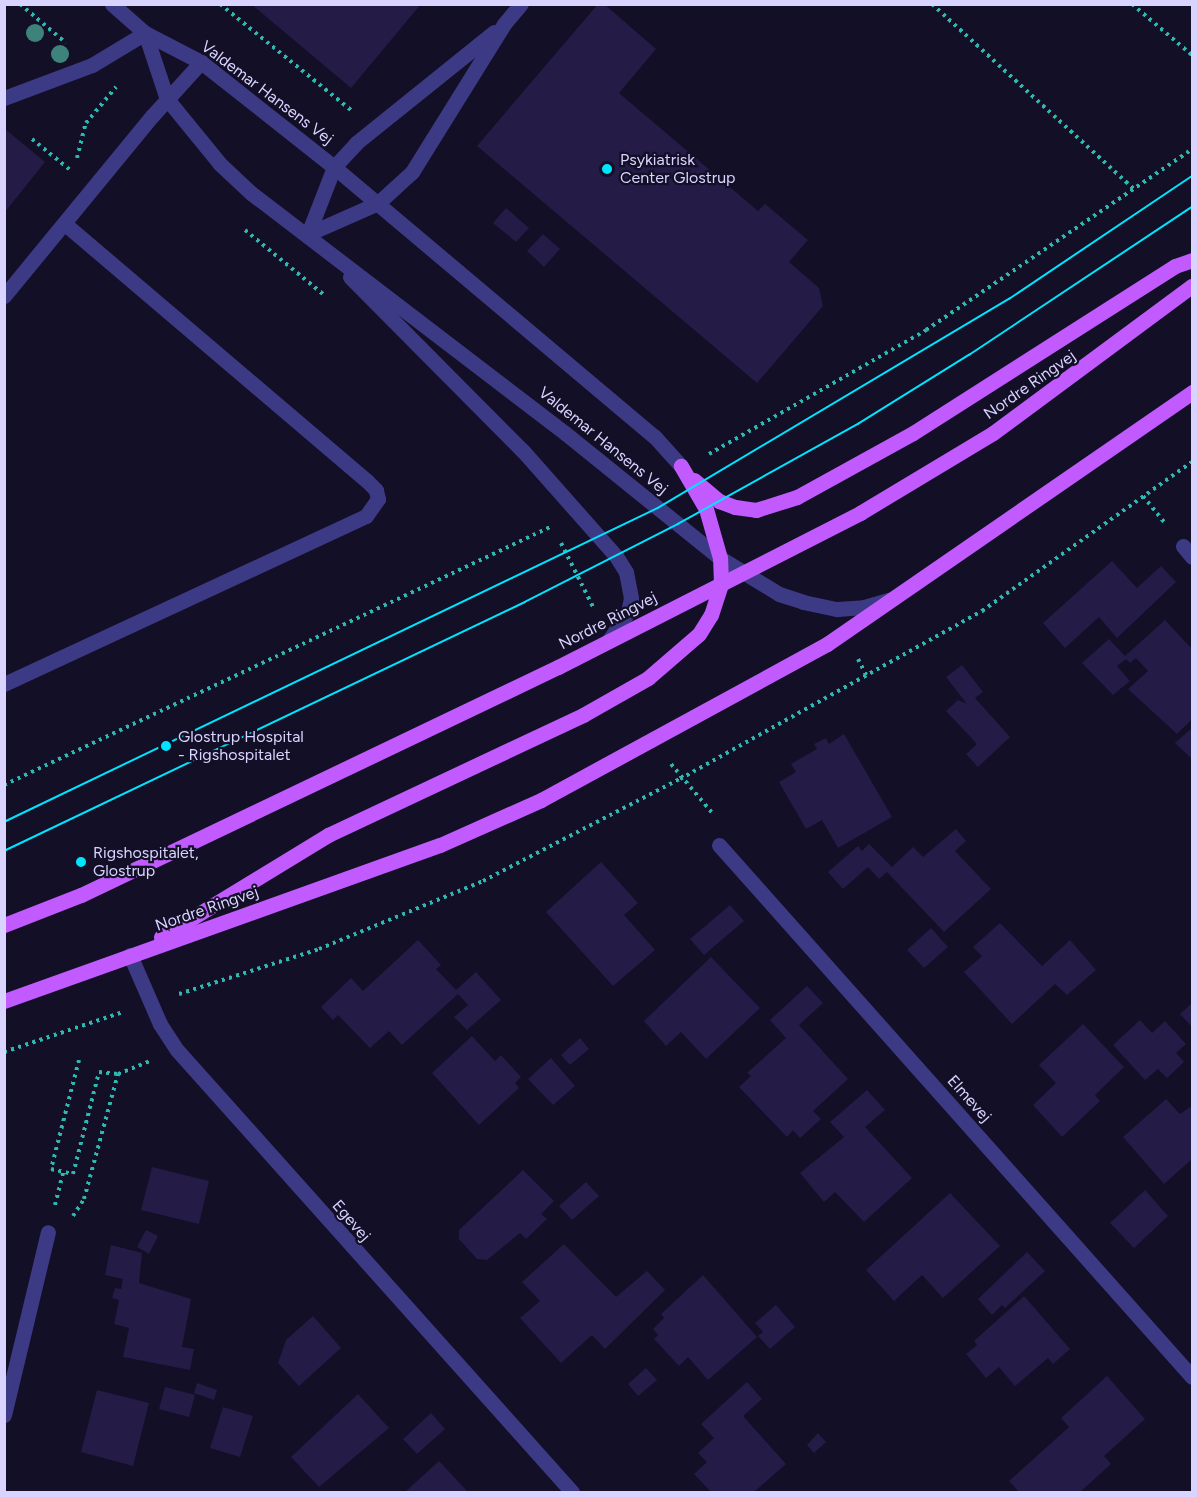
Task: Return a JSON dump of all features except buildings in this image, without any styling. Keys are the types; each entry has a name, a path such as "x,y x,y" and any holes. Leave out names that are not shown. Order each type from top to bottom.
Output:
{"main road":[{"path":"681,466 719,501 735,507 756,510 797,497 913,433 1175,266 1192,260"},
{"name":"Nordre Ringvej","path":"4,925 81,895 609,640 860,513 993,433 1192,286"},
{"name":"Nordre Ringvej","path":"4,1001 440,846 541,800 827,644 901,596 1192,392"},
{"path":"130,955 328,835 583,715 648,678 699,634 711,615 721,584 720,558 706,509 681,466"}],"street":[{"name":"Valdemar Hansens Vej","path":"112,4 145,33 201,62 334,167 654,436 681,466"},
{"name":"Valdemar Hansens Vej","path":"308,234 378,203 412,172 504,24 521,4"},
{"name":"Valdemar Hansens Vej","path":"308,234 334,167 356,143 504,24"},
{"path":"4,98 92,65 145,33"},
{"name":"Valdemar Hansens Vej","path":"145,33 167,99 220,164 251,193 308,234 720,558 779,594 837,609 864,607 901,596"},
{"path":"4,296 167,99 201,62"},
{"path":"4,684 366,516 378,499 376,490 367,481 65,224"},
{"name":"Valdemar Hansens Vej","path":"308,234 523,451 601,536 626,572 631,598 628,612 609,640"},
{"name":"Elmevej","path":"719,845 1192,1377"},
{"name":"Egevej","path":"130,955 160,1024 177,1050 572,1492"},
{"path":"4,1415 48,1232"}],"path":[{"path":"20,4 117,87 86,123 73,173 32,139"},
{"path":"220,4 352,110 361,104"},
{"path":"932,4 1134,188"},
{"path":"1132,4 1192,55"},
{"path":"681,466 737,441 926,330 1192,148"},
{"path":"4,785 553,526"},
{"path":"680,779 717,818 719,845"},
{"path":"79,1060 51,1168 73,1174 99,1072 118,1074 177,1050"},
{"path":"48,1232 68,1222 84,1199 118,1074"},
{"path":"57,1194 63,1172"}],"tram line":[{"path":"4,822 658,508 1009,299 1192,176"},
{"path":"4,851 525,602 678,524 858,424 969,355 1192,207"}],"place":[{"name":"Psykiatrisk Center Glostrup","path":"607,169"},
{"name":"Glostrup Hospital - Rigshospitalet","path":"166,746"},
{"name":"Rigshospitalet, Glostrup","path":"81,862"}]}
